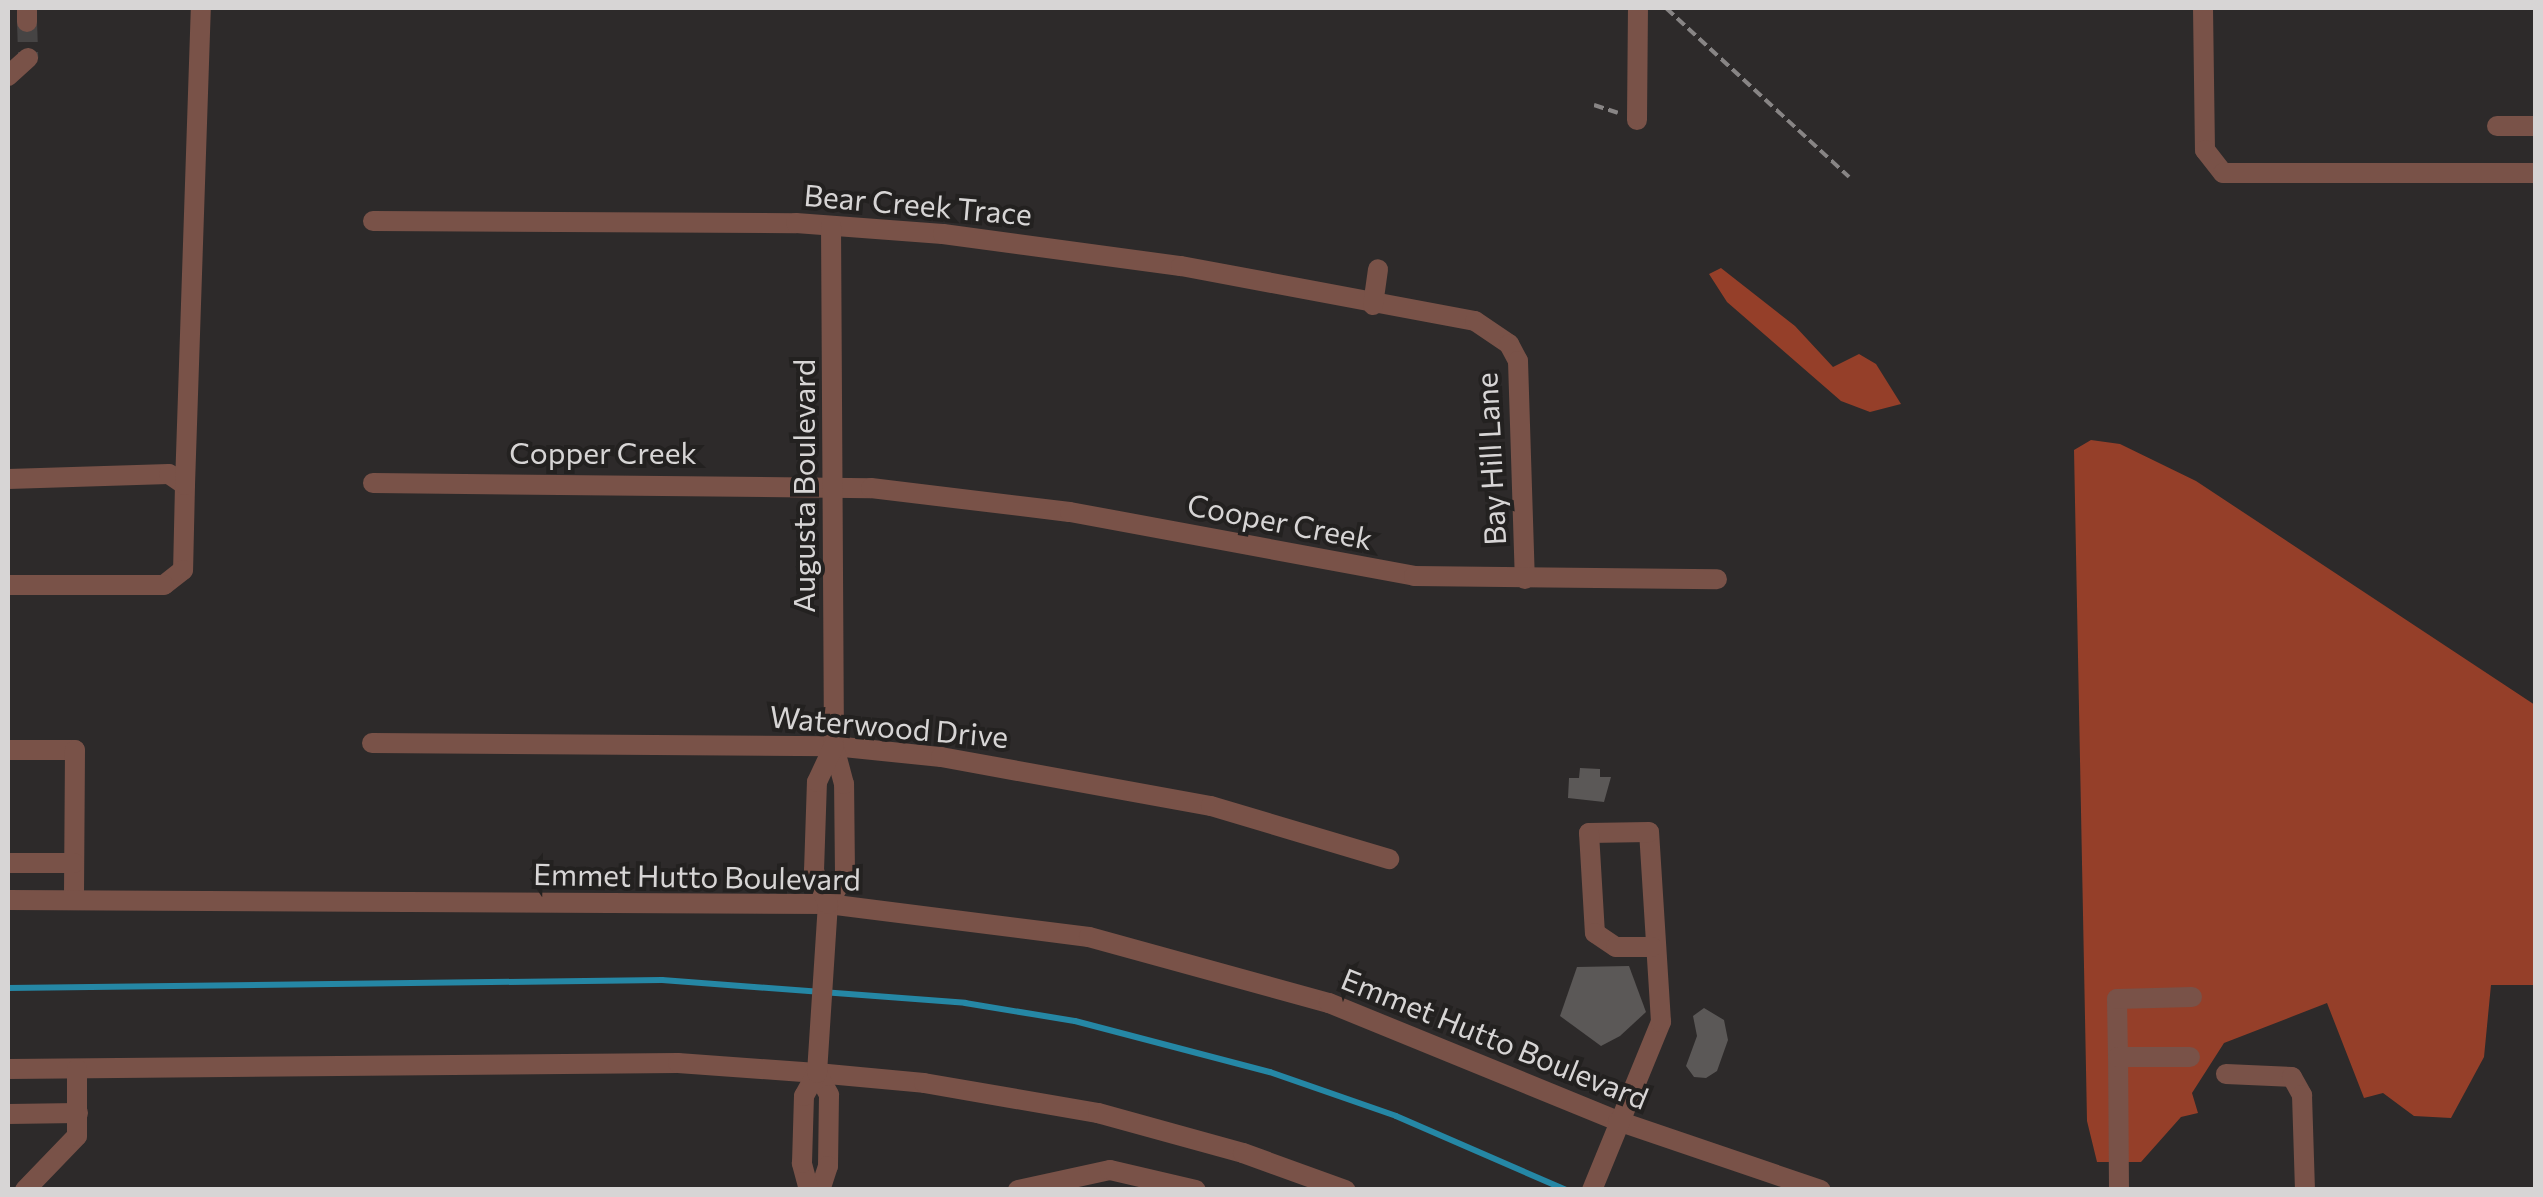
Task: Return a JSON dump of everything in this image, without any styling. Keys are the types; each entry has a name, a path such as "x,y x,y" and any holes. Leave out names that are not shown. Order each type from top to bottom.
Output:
{"street":[{"path":"8,586 164,585 183,570 201,8"},
{"path":"1636,120 1638,8"},
{"path":"2203,8 2204,150 2224,174 2536,173"},
{"path":"8,76 28,58"},
{"path":"2498,126 2536,126"},
{"name":"Bear Creek Trace","path":"373,221 832,226 1039,244 1451,318"},
{"name":"Augusta Boulevard","path":"809,1190 802,1164 804,1096 817,1073 828,904 844,874 844,784 834,746 832,226"},
{"path":"1373,305 1378,269"},
{"name":"Bay Hill Lane","path":"1451,318 1491,328 1518,361 1525,579"},
{"path":"8,479 169,474 186,484"},
{"name":"Copper Creek","path":"372,483 833,486"},
{"name":"Cooper Creek","path":"833,486 1000,501 1345,568 1525,579 1717,579"},
{"name":"Waterwood Drive","path":"372,743 834,746 1124,788 1278,824 1389,859"},
{"name":"Augusta Boulevard","path":"828,904 814,872 814,854 818,782 834,746"},
{"path":"8,750 76,750 74,900"},
{"path":"1595,1180 1659,1034 1649,832 1589,833 1595,933 1608,945 1652,947"},
{"path":"8,863 74,863"},
{"name":"Emmet Hutto Boulevard","path":"8,900 828,904 1088,937 1329,1002 1618,1121 1821,1190"},
{"path":"2119,1190 2117,998 2192,997"},
{"path":"2118,1056 2190,1057"},
{"path":"8,1069 678,1063 817,1073 924,1083 1098,1114 1243,1153 1345,1190"},
{"path":"25,1190 77,1136 77,1068"},
{"name":"Augusta Boulevard","path":"817,1073 829,1096 828,1166 820,1190"},
{"path":"2226,1074 2292,1077 2302,1095 2305,1190"},
{"path":"8,1114 78,1113"},
{"path":"1018,1190 1110,1170 1196,1190"}],"path":[{"path":"1666,8 1848,176"}],"shaded area":[{"path":"1721,268 1795,326 1833,367 1859,354 1876,364 1901,404 1870,412 1841,401 1727,302 1709,274"},
{"path":"2091,440 2120,444 2196,481 2535,705 2535,985 2491,985 2484,1057 2451,1118 2414,1116 2383,1093 2364,1098 2327,1003 2224,1043 2192,1093 2198,1113 2181,1117 2141,1162 2097,1162 2087,1121 2074,450"}],"building":[{"path":"1580,768 1600,769 1600,777 1611,777 1604,802 1568,798 1569,778 1579,778"},
{"path":"1629,966 1646,1012 1620,1036 1601,1046 1560,1016 1577,967"},
{"path":"1704,1008 1724,1020 1728,1040 1717,1071 1706,1078 1694,1077 1686,1066 1697,1036 1693,1016"}],"waterway":[{"path":"8,988 662,980 965,1003 1075,1021 1270,1072 1396,1116 1566,1190"}],"tunnel":[{"path":"27,22 28,58"}]}
